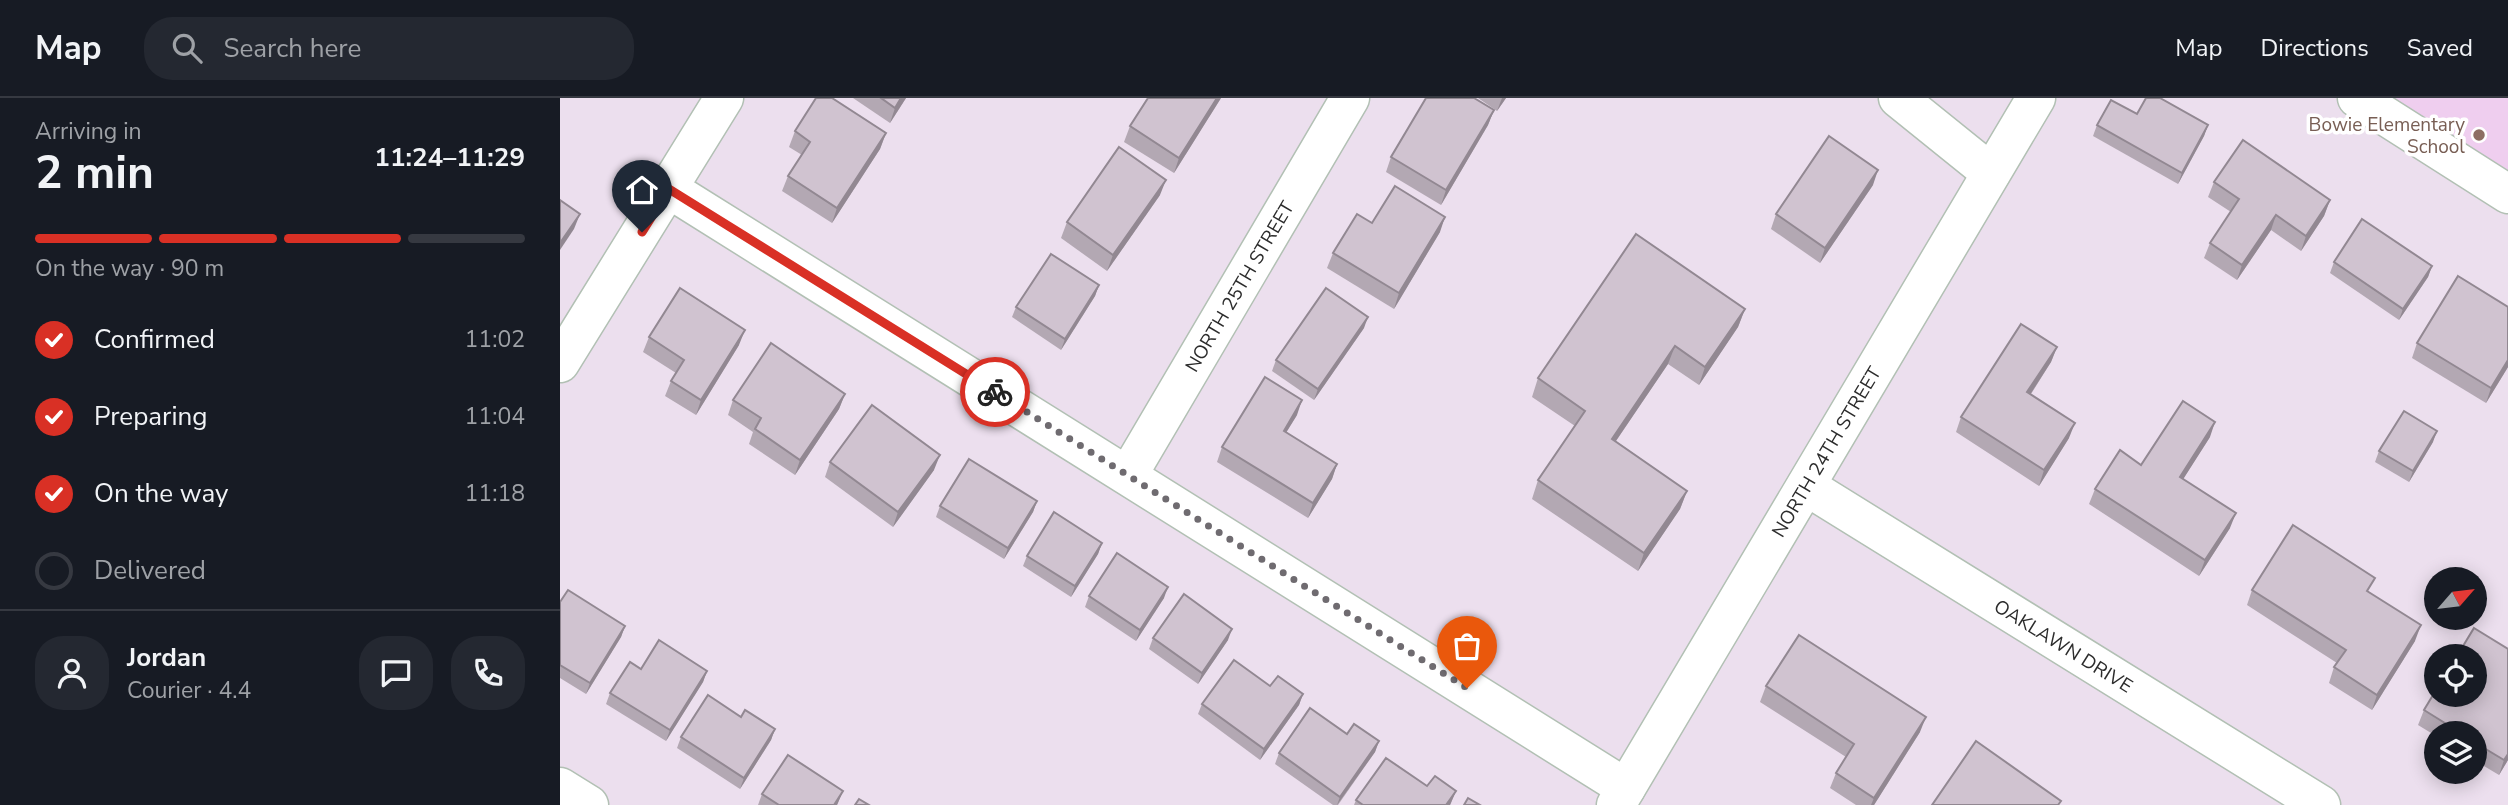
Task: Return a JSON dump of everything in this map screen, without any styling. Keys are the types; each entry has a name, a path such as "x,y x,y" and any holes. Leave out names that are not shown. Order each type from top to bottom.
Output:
{"street":[{"path":"560,363 724,98"},
{"name":"NORTH 25TH STREET","path":"1128,475 1350,98"},
{"path":"1898,98 1992,173"},
{"name":"NORTH 24TH STREET","path":"1621,797 2036,98"},
{"path":"2357,98 2508,194"},
{"path":"669,189 1128,475 1621,797"},
{"name":"OAKLAWN DRIVE","path":"1806,486 2321,805"},
{"path":"560,787 589,805"}],"shaded area":[{"name":"Bowie Elementary School","path":"2390,98 2508,98 2508,172"}],"building":[{"path":"816,98 832,98 886,133 837,208 788,176 810,142 795,131"},
{"path":"881,98 901,98 895,108"},
{"path":"1148,98 1217,98 1179,158 1130,126"},
{"path":"1426,98 1474,98 1494,110 1446,190 1391,157"},
{"path":"2146,98 2160,98 2208,125 2182,173 2097,125 2111,100 2137,114"},
{"path":"1829,136 1878,170 1825,248 1776,214"},
{"path":"2243,140 2330,200 2306,236 2276,215 2242,265 2210,243 2239,199 2214,182"},
{"path":"1119,147 1166,180 1113,255 1067,222"},
{"path":"1395,186 1445,217 1399,293 1333,253 1357,214 1372,223"},
{"path":"560,200 580,214 560,243"},
{"path":"2362,219 2432,266 2403,309 2334,262"},
{"path":"1636,234 1745,309 1705,367 1675,346 1612,439 1687,491 1644,553 1538,480 1585,411 1538,378"},
{"path":"1051,254 1099,285 1065,339 1016,307"},
{"path":"2458,276 2508,307 2508,360 2491,388 2417,343"},
{"path":"680,288 745,330 701,400 671,381 684,360 649,337"},
{"path":"1326,288 1368,317 1318,389 1276,360"},
{"path":"2021,324 2057,347 2027,392 2075,423 2044,470 1961,417"},
{"path":"771,343 845,394 800,460 755,429 761,418 733,400"},
{"path":"1265,377 1302,400 1284,431 1337,464 1313,503 1222,447"},
{"path":"2183,401 2215,422 2180,477 2236,513 2205,560 2095,489 2120,450 2141,465"},
{"path":"872,405 940,455 898,512 830,462"},
{"path":"2404,411 2437,431 2413,471 2379,451"},
{"path":"969,459 1037,501 1008,548 940,506"},
{"path":"1054,512 1102,543 1075,586 1027,556"},
{"path":"2293,525 2375,578 2367,591 2421,625 2377,695 2334,667 2346,650 2252,590"},
{"path":"1117,553 1168,587 1140,630 1089,596"},
{"path":"568,590 625,626 590,683 560,665 560,602"},
{"path":"1184,594 1232,629 1202,673 1153,638"},
{"path":"2473,630 2477,630 2508,649 2508,754 2504,760 2487,750 2487,721 2442,721 2424,710 2426,707 2487,707 2487,644 2464,644"},
{"path":"1799,635 1926,717 1874,798 1836,773 1854,744 1766,686"},
{"path":"659,640 707,671 670,730 610,693 630,662 641,669"},
{"path":"1234,660 1270,686 1278,676 1303,694 1264,749 1202,704"},
{"path":"708,695 741,717 745,710 775,729 744,778 681,737"},
{"path":"1310,708 1347,734 1354,724 1379,741 1340,797 1279,753"},
{"path":"1976,741 2061,801 2058,805 1932,805"},
{"path":"788,755 843,791 834,805 779,805 762,794"},
{"path":"1386,758 1427,786 1435,776 1456,791 1446,805 1363,805 1356,800"},
{"path":"1468,798 1480,805 1464,805"},
{"path":"859,799 869,805 855,805"}],"way so far":[{"path":"995,392 1467,688"}],"place":[{"name":"Bowie Elementary School","path":"2479,135"}],"route":[{"path":"642,232 669,189 995,392"}]}
